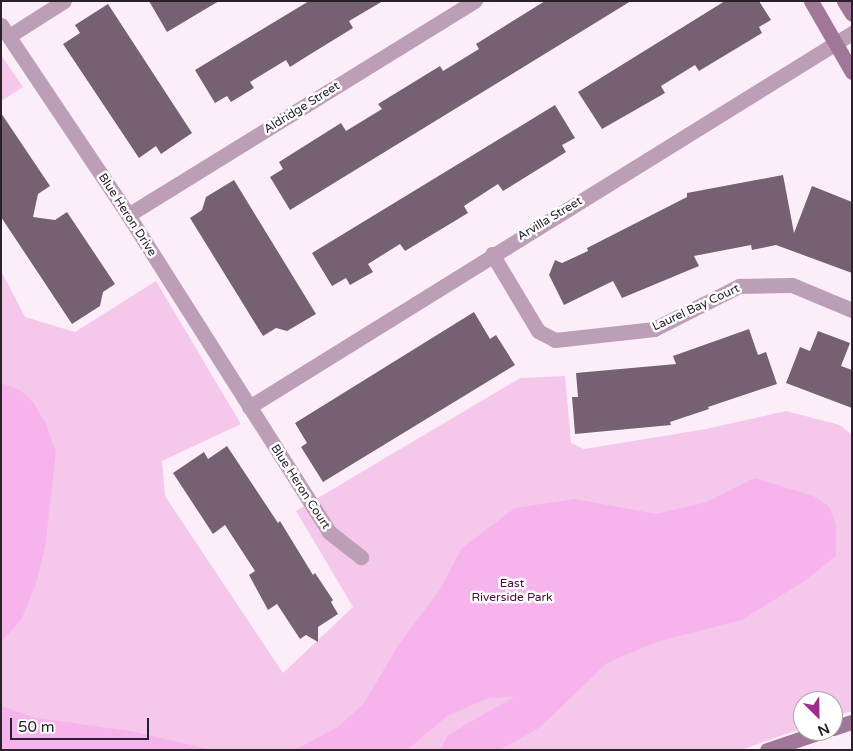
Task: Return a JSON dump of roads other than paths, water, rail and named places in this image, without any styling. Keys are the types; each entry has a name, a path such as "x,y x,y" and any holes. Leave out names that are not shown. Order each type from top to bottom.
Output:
{"main road":[{"path":"811,1 852,72"},
{"path":"844,1 852,14"},
{"path":"767,750 794,741"}],"street":[{"path":"5,30 64,1"},
{"name":"Aldridge Street","path":"128,215 475,1"},
{"name":"Blue Heron Drive","path":"5,30 128,215 249,407"},
{"name":"Arvilla Street","path":"249,407 492,254 852,33"},
{"name":"Laurel Bay Court","path":"492,254 538,331 555,340 654,329 739,286 792,285 852,310"},
{"name":"Blue Heron Court","path":"249,407 329,532 361,558"}],"park label":[{"name":"East Riverside Park","path":"512,591"}]}
